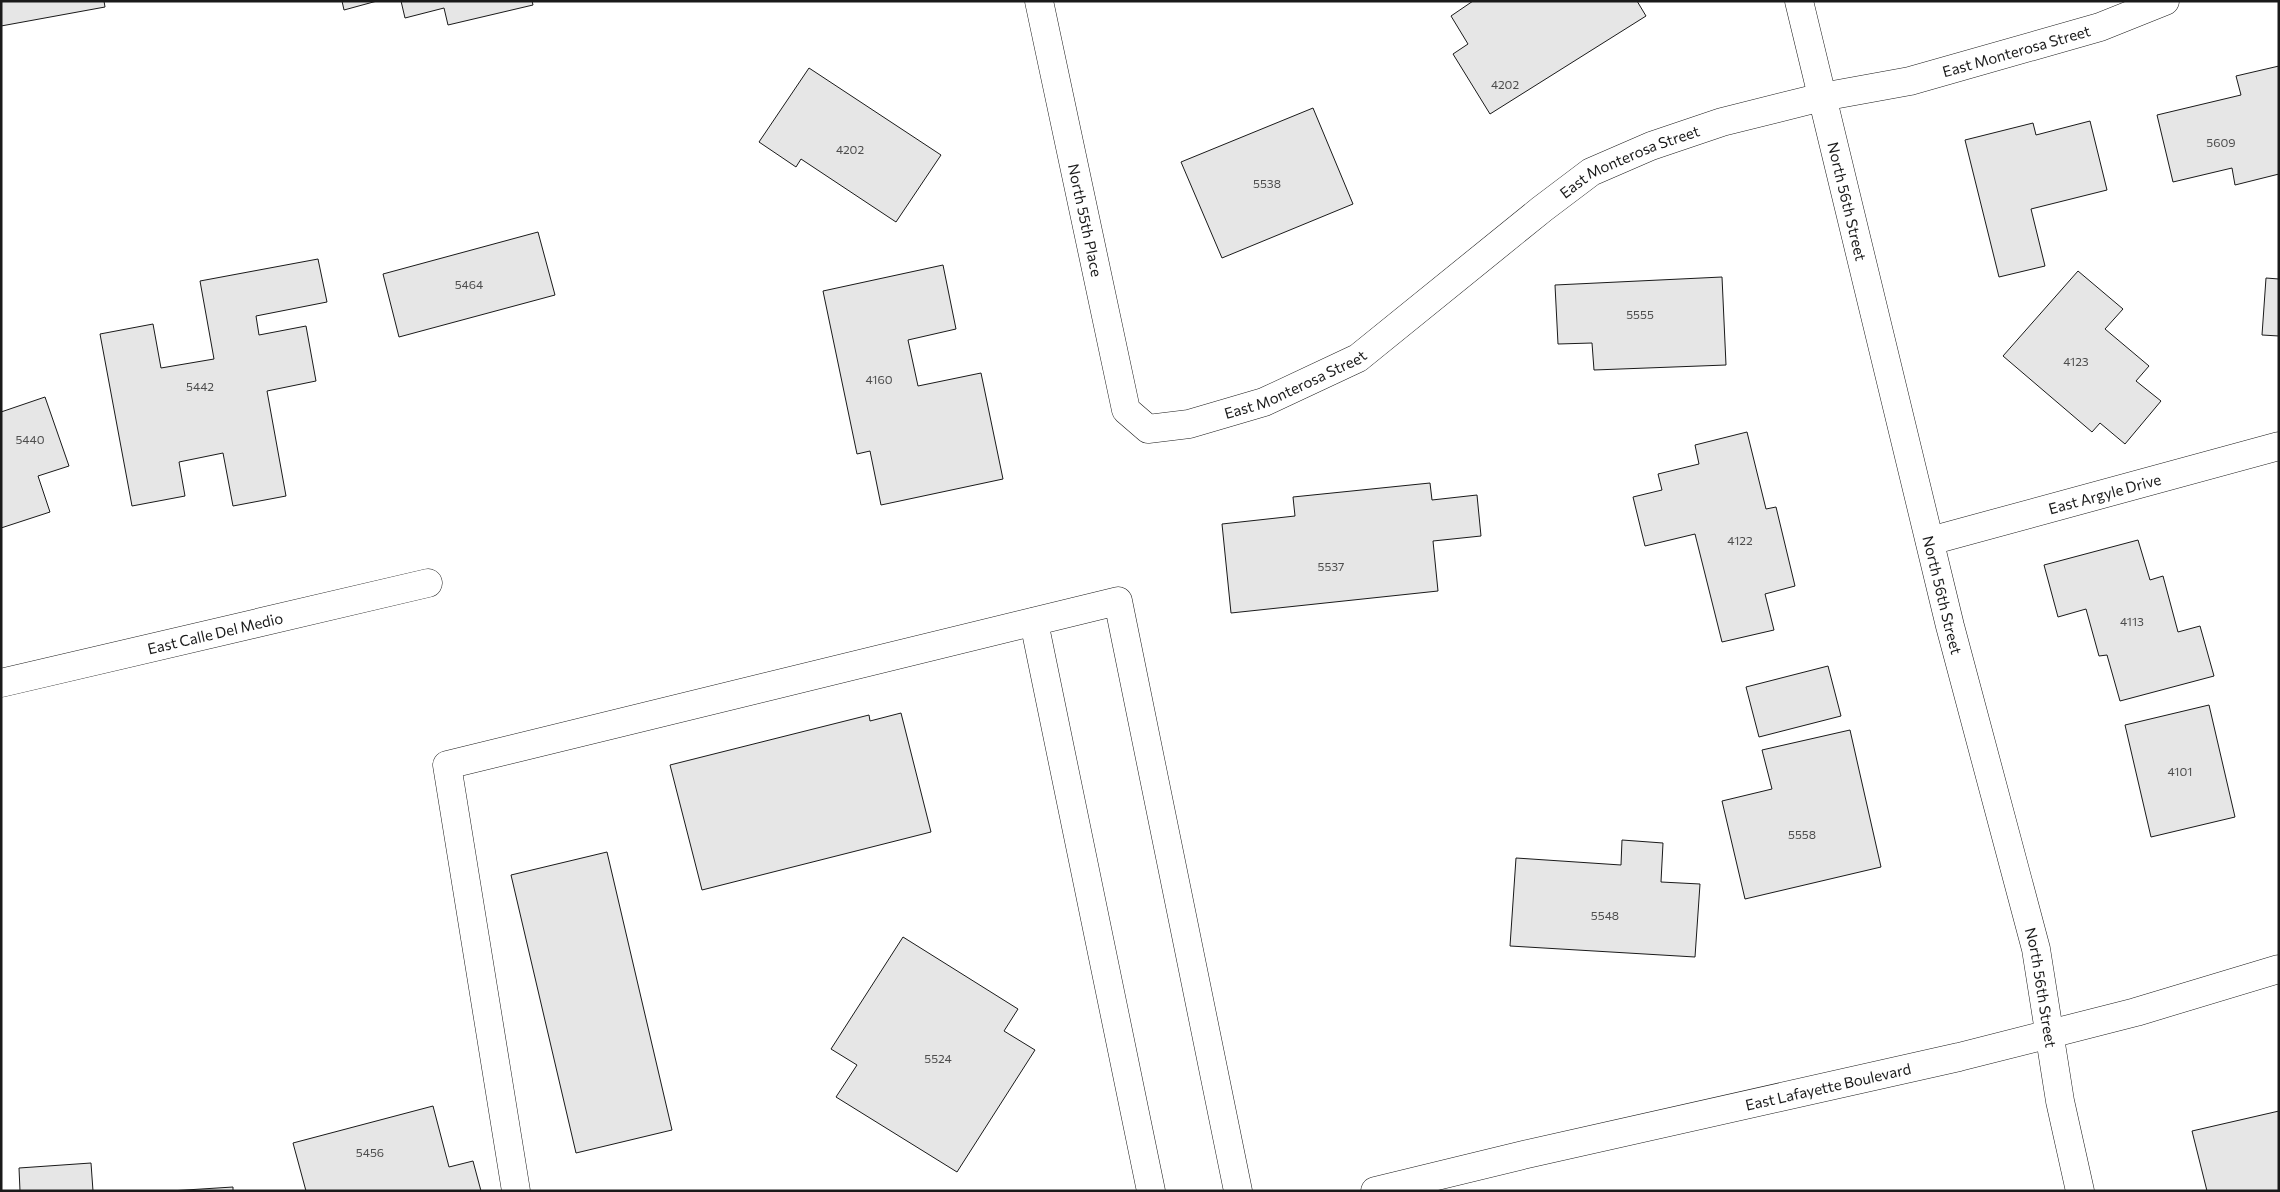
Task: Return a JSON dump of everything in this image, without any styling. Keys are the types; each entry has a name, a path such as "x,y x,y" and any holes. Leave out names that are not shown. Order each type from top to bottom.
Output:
{"street":[{"name":"North 55th Place","path":"1039,1 1126,410 1148,429"},
{"name":"North 56th Street","path":"1799,1 1950,626 2036,949 2060,1101 2080,1191"},
{"name":"East Monterosa Street","path":"1148,429 1190,424 1264,402 1358,358 1591,172 1651,146 1722,122 1822,97 1920,78 2100,27 2165,1"},
{"name":"East Argyle Drive","path":"1930,541 2279,446"},
{"name":"East Calle Del Medio","path":"1,683 428,583"},
{"path":"516,1191 447,765 1118,601 1238,1191"},
{"path":"1034,622 1151,1191"},
{"name":"East Lafayette Boulevard","path":"1375,1191 2050,1034 2136,1012 2279,969"}],"building":[{"path":"1,1 104,1 105,7 1,26"},
{"path":"342,1 377,1 344,10"},
{"path":"401,1 532,1 533,5 448,25 444,8 405,18"},
{"path":"1473,1 1637,1 1646,16 1490,114 1453,54 1468,44 1451,16"},
{"path":"2279,66 2279,174 2235,185 2232,168 2173,182 2157,115 2241,95 2236,76"},
{"path":"809,68 941,155 896,222 801,159 796,167 759,142"},
{"path":"1313,108 1353,204 1222,258 1181,162"},
{"path":"2090,121 2107,190 2031,209 2045,266 1999,277 1965,140 2033,123 2036,135"},
{"path":"538,232 555,295 399,337 383,274"},
{"path":"318,259 327,302 256,316 259,335 306,326 316,381 267,391 286,496 233,506 223,453 179,462 185,496 132,506 100,334 153,324 161,368 214,359 200,281"},
{"path":"943,265 956,329 908,340 918,386 981,373 1003,479 881,505 870,451 857,454 823,291"},
{"path":"2078,271 2123,309 2105,329 2149,366 2136,381 2161,401 2125,444 2100,423 2092,432 2003,356"},
{"path":"1722,277 1726,365 1594,370 1592,343 1558,344 1555,285"},
{"path":"2266,278 2279,279 2279,336 2262,335"},
{"path":"45,397 69,466 38,476 50,512 1,528 1,412"},
{"path":"1747,432 1766,509 1776,507 1795,586 1765,594 1774,630 1722,642 1695,534 1645,546 1633,497 1662,490 1658,474 1699,464 1695,445"},
{"path":"1430,483 1432,500 1477,495 1481,536 1433,541 1438,591 1231,613 1222,524 1295,516 1293,497"},
{"path":"2138,540 2150,580 2163,576 2178,632 2200,626 2214,676 2120,701 2107,655 2099,656 2086,609 2058,617 2044,565"},
{"path":"1828,666 1841,716 1759,737 1746,687"},
{"path":"2209,705 2235,817 2151,837 2125,725"},
{"path":"901,713 931,832 702,890 670,765 869,715 870,721"},
{"path":"1850,730 1881,867 1745,899 1722,801 1772,789 1762,750"},
{"path":"1622,840 1663,843 1661,882 1700,884 1695,957 1510,946 1516,858 1621,865"},
{"path":"607,852 672,1130 576,1153 511,875"},
{"path":"903,937 1018,1009 1004,1031 1035,1050 957,1172 836,1097 857,1065 831,1049"},
{"path":"433,1106 449,1167 473,1161 481,1191 306,1191 293,1143"},
{"path":"2279,1111 2279,1191 2207,1191 2192,1131"},
{"path":"91,1163 93,1191 20,1191 19,1168"},
{"path":"233,1187 233,1191 170,1191"}]}
